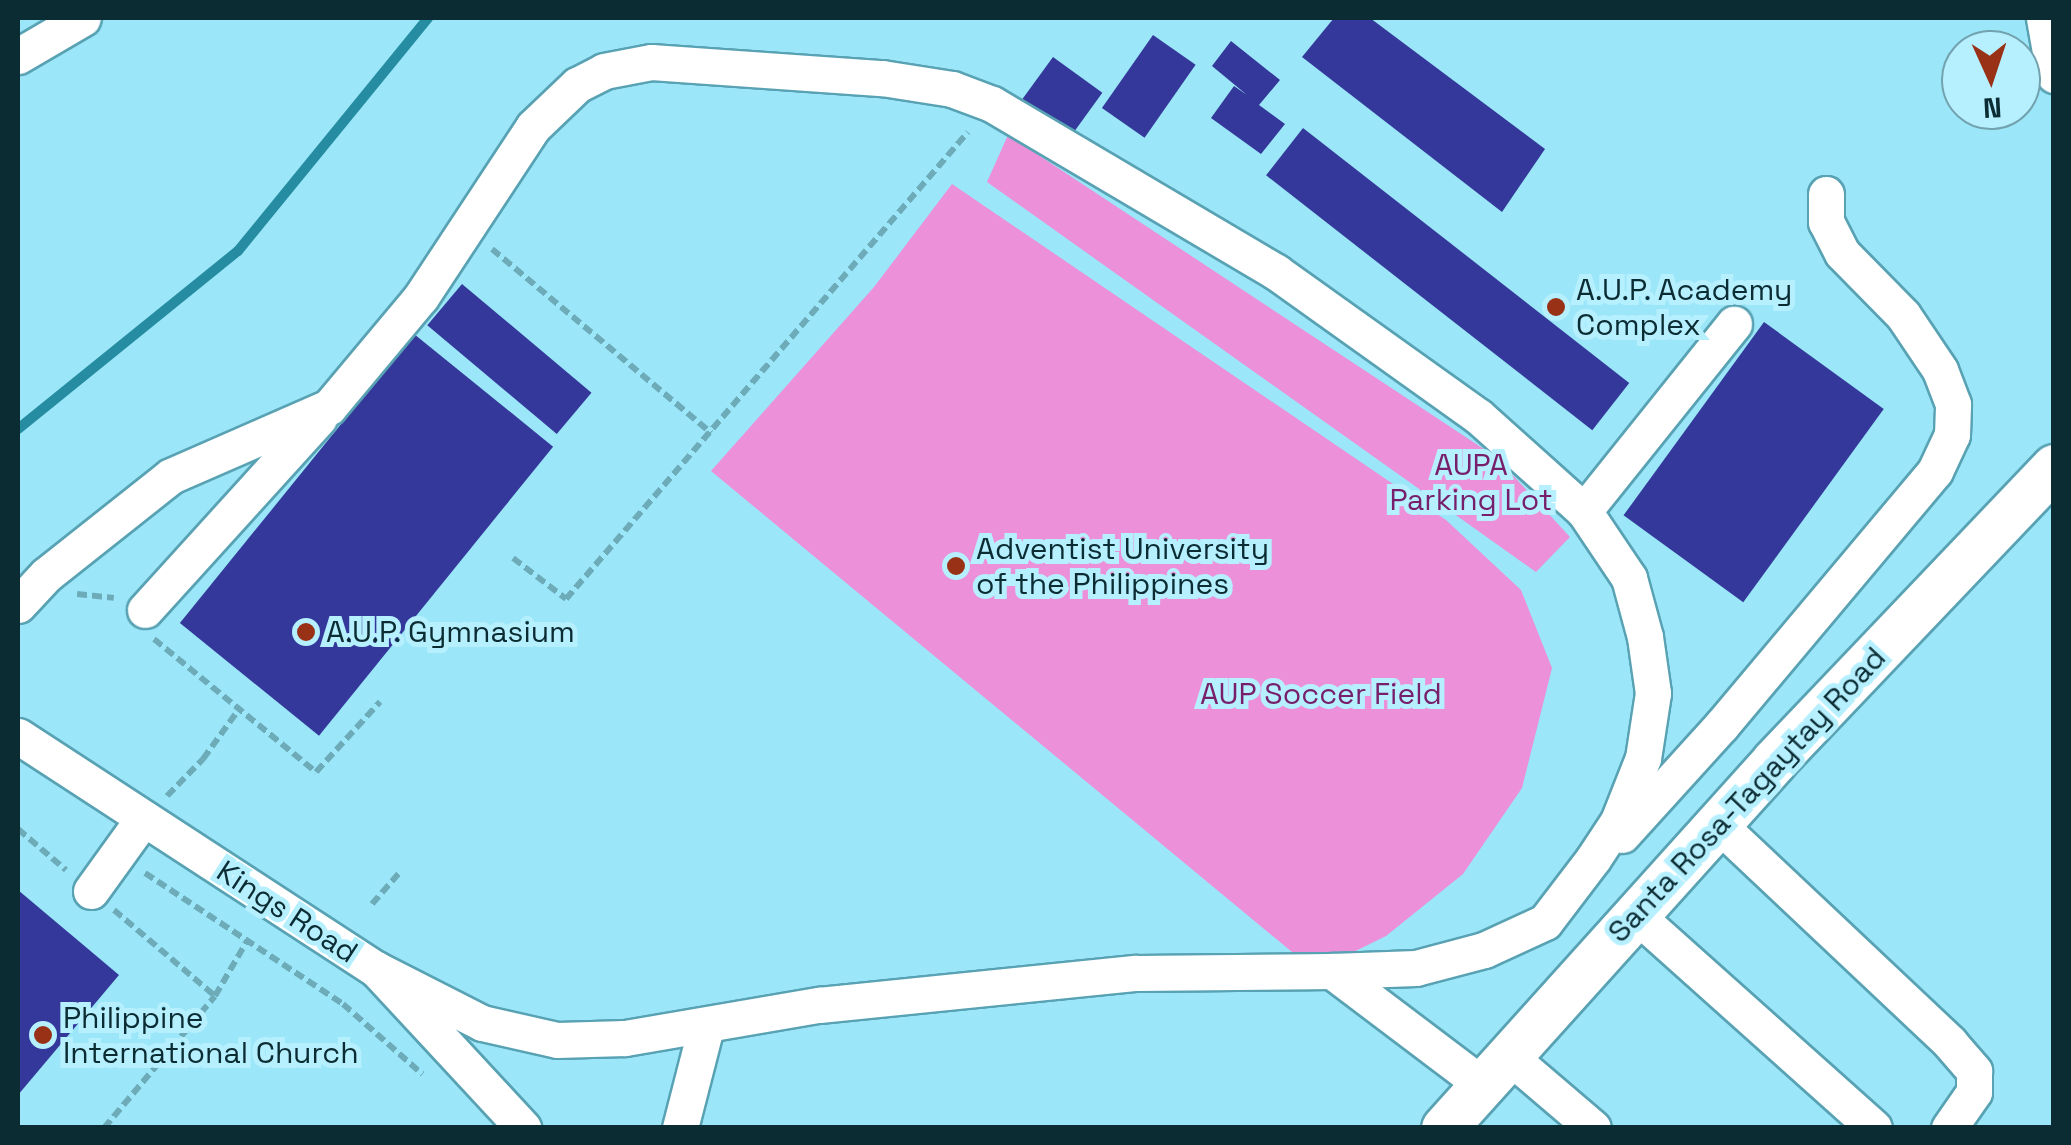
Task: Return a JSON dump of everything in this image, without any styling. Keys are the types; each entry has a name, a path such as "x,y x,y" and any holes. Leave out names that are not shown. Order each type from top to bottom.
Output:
{"main road":[{"name":"Santa Rosa-Tagaytay Road","path":"1444,1128 1718,824 2054,467"}],"street":[{"path":"18,56 84,18"},
{"path":"2044,18 2054,75"},
{"path":"144,611 329,407 421,297 533,127 577,85 604,71 651,62 882,78 952,89 992,104 1276,272 1478,416 1584,511 1629,578 1645,637 1652,693 1643,758 1618,822 1545,922"},
{"path":"376,969 482,1023 519,1034 557,1040 625,1038 819,1005 1136,974 1416,968 1484,950 1545,922 1721,726 1935,471 1952,435 1953,404 1940,370 1903,315 1842,254 1826,222 1826,194"},
{"path":"1584,511 1734,324"},
{"path":"18,605 46,575 171,476 329,407"},
{"name":"Kings Road","path":"18,736 376,969 522,1128"},
{"path":"91,891 115,852 143,819"},
{"path":"1718,824 1950,1043 1974,1071 1974,1092 1949,1128"},
{"path":"1636,915 1874,1128"},
{"path":"1332,970 1593,1128"},
{"path":"680,1128 706,1027"}],"path":[{"path":"513,558 566,599 992,104"},
{"path":"476,258 490,248 710,433"},
{"path":"69,592 144,611 152,638 316,772 380,702"},
{"path":"143,819 203,759 239,708"},
{"path":"115,852 343,1004 427,1078"},
{"path":"372,904 400,872"},
{"path":"104,1128 215,996 247,941"}],"green space":[{"name":"AUPA Parking Lot","path":"1008,135 1496,457 1570,537 1536,572 987,182"},
{"name":"AUP Soccer Field","path":"952,184 1446,520 1521,590 1552,668 1522,788 1463,874 1386,936 1315,971 711,471 874,287"}],"building":[{"path":"1334,18 1370,18 1545,149 1502,212 1302,57"},
{"path":"1153,35 1196,65 1145,138 1102,108"},
{"path":"1231,41 1280,80 1259,105 1285,124 1261,154 1211,118 1234,86 1247,95 1212,66"},
{"path":"1053,57 1102,93 1072,135 1022,99"},
{"path":"1303,128 1629,383 1592,430 1266,175"},
{"path":"462,284 591,393 557,434 427,325"},
{"path":"1764,322 1884,409 1743,602 1624,515"},
{"name":"A.U.P. Gymnasium","path":"414,334 553,447 319,736 180,623"},
{"name":"Philippine International Church","path":"18,890 119,975 18,1095"}],"waterway":[{"path":"18,429 238,251 428,18"}],"place":[{"name":"A.U.P. Academy Complex","path":"1556,307"},
{"name":"Adventist University of the Philippines","path":"956,566"},
{"name":"A.U.P. Gymnasium","path":"306,632"},
{"name":"Philippine International Church","path":"43,1035"}]}
